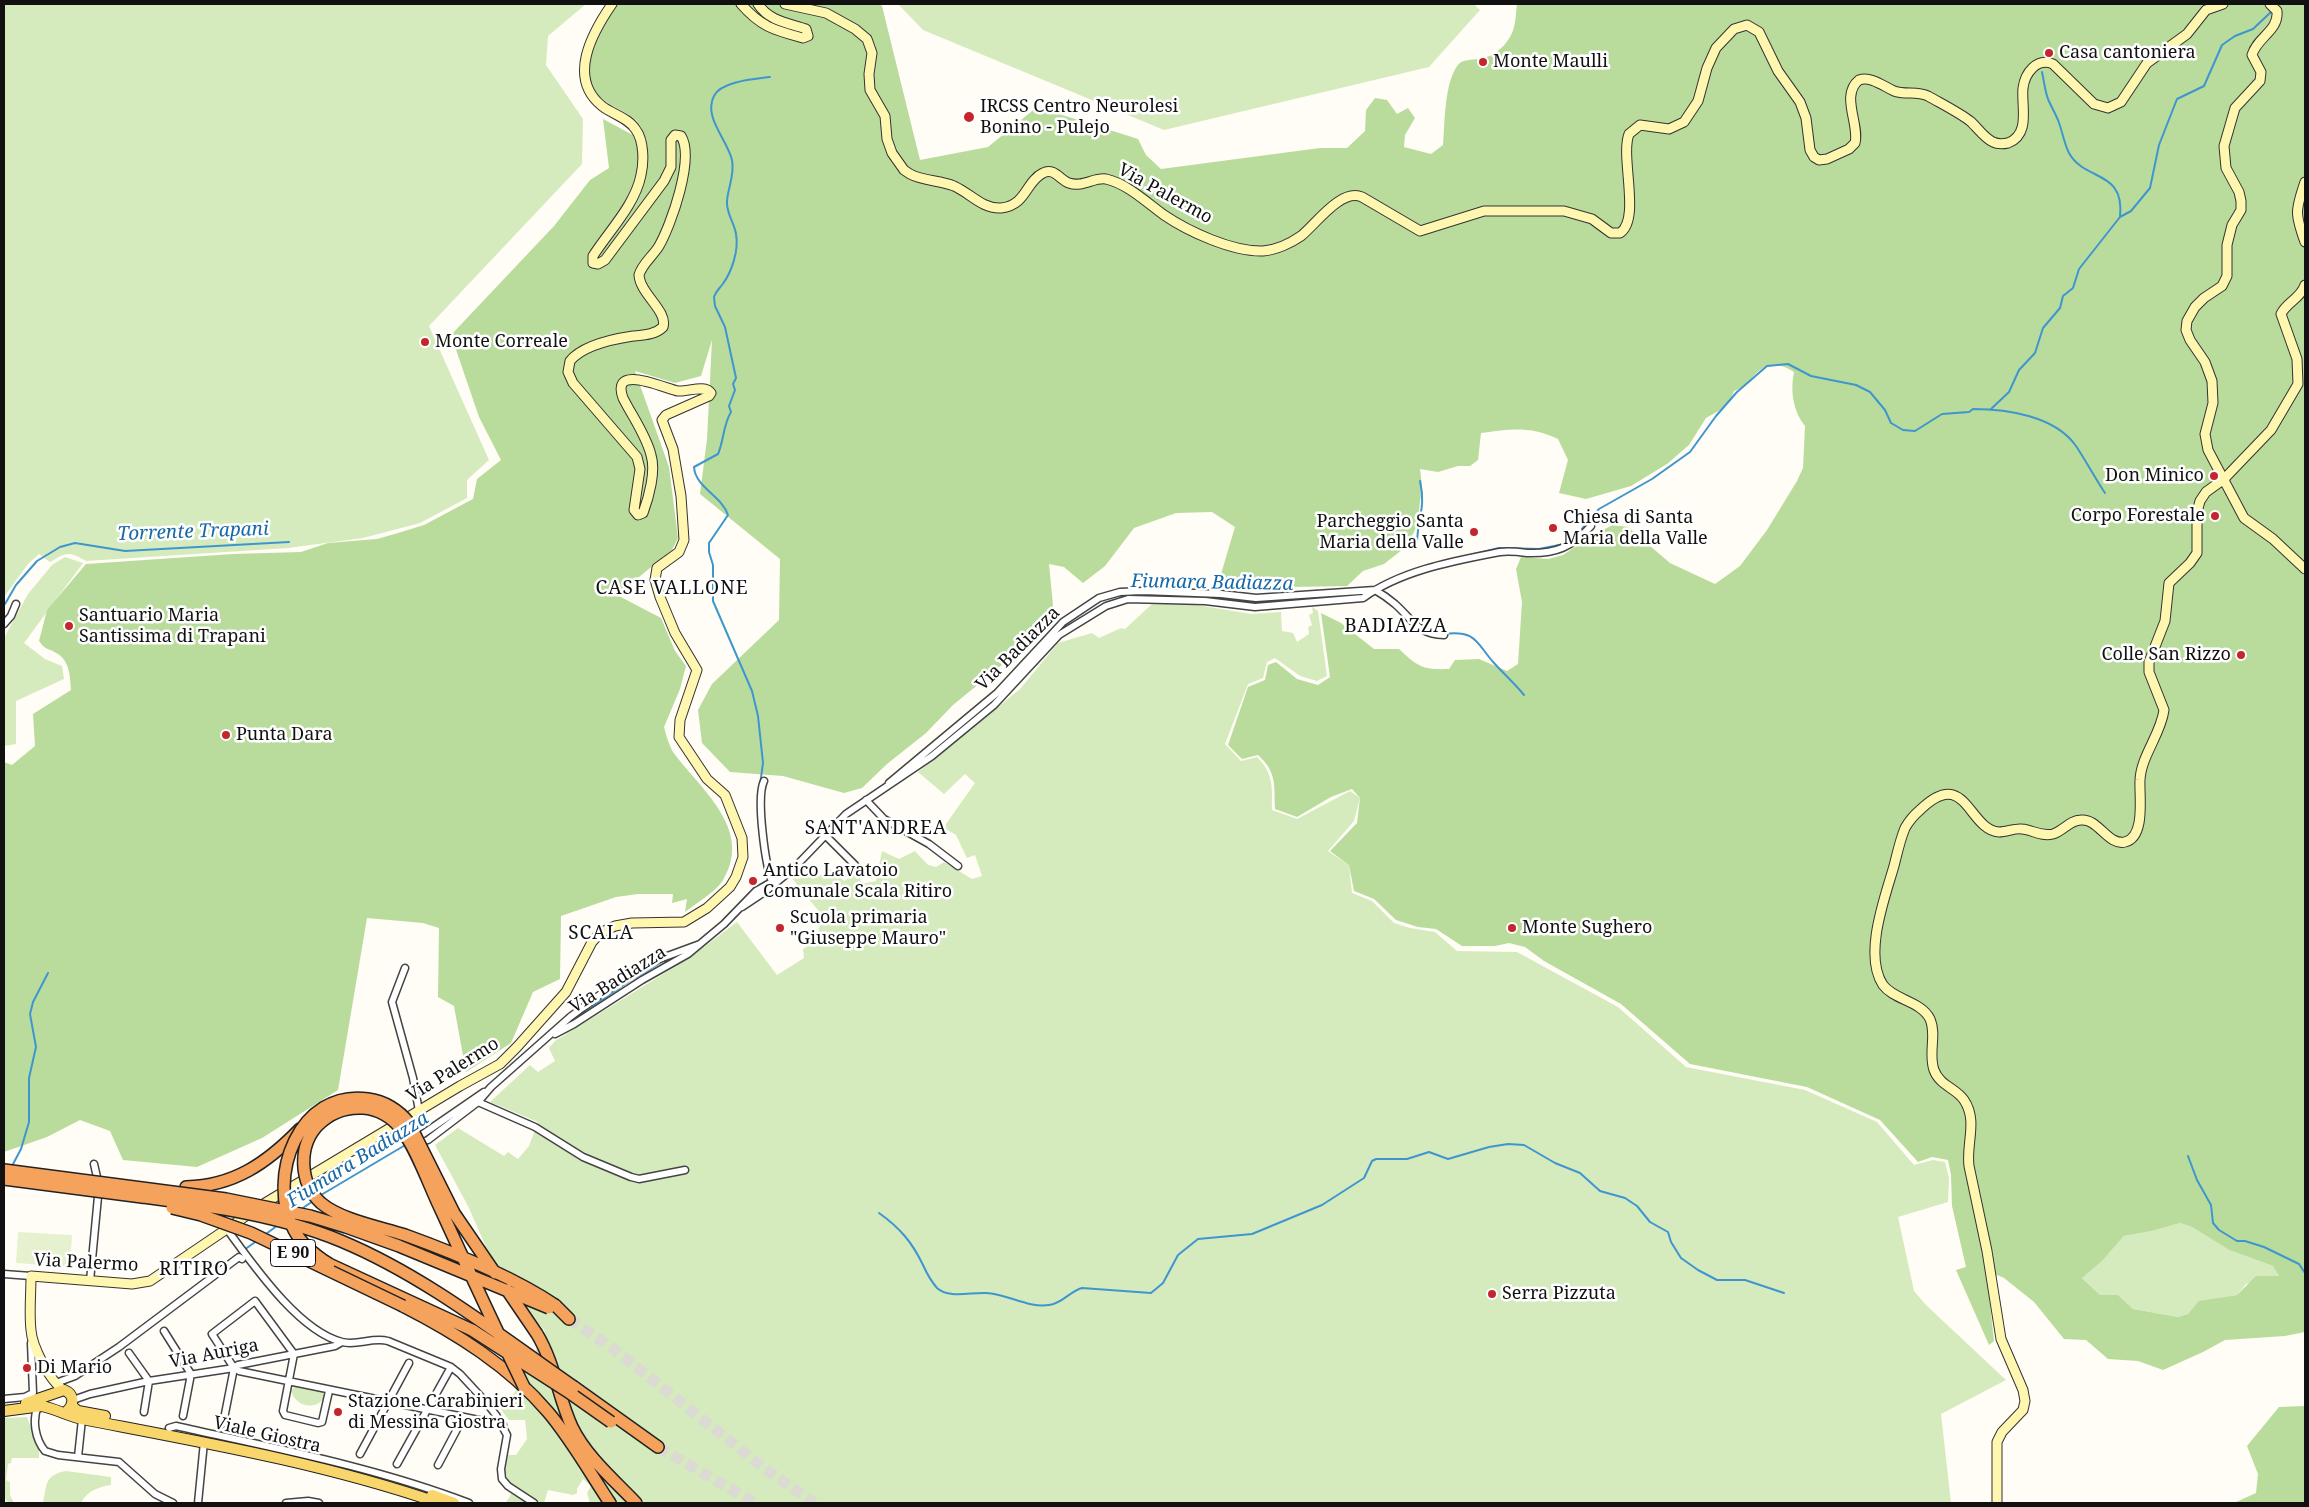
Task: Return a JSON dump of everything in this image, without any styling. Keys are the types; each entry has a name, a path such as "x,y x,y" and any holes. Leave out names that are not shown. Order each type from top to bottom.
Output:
{"highway":[{"path":"4,1162 186,1187 204,1186 230,1180 258,1167 277,1152 304,1124 327,1105 352,1098 375,1100 398,1111 415,1132 460,1223 537,1334 552,1366 570,1422 586,1449 636,1503"},
{"path":"568,1319 536,1293 478,1265 471,1262 463,1259 456,1256 406,1236 341,1214 324,1205 309,1187 304,1169 304,1155 307,1142 317,1126 337,1112 360,1108 384,1114 402,1129 458,1249 462,1257 466,1265 470,1273 524,1387 557,1423 610,1503"},
{"path":"304,1124 289,1152 284,1192 290,1223 307,1248 329,1264 472,1330 629,1431 655,1445"},
{"path":"4,1170 226,1199 310,1216 399,1246 554,1308"},
{"path":"4,1179 224,1209 270,1219 341,1242 391,1265 428,1287 574,1387 592,1400 610,1417"},
{"name":"E 90","path":"4,1187 180,1209 223,1222 260,1237 430,1321 465,1342 524,1387"}],"main road":[{"name":"Via Palermo","path":"31,1276 132,1284 147,1282 226,1228 421,1109 499,1065 569,988 592,942 600,933 615,926 632,923 684,922 707,908 730,887 736,877 744,846 727,797 707,779 679,738 680,720 697,670 671,624 655,580 657,568 676,555 684,543 681,496 674,449 662,420 666,415 709,396 711,392 704,389 676,390 637,378 628,380 623,384 621,391 623,398 648,445 652,457 651,475 645,507 643,513 638,515 634,510 640,469 637,457 574,383 568,372 570,360 580,352 614,340 654,333 663,327 663,316 645,292 639,274 662,240 685,172 684,141 681,136 675,135 671,140 671,167 664,181 605,260 598,264 594,263 593,256 628,204 639,182 642,170 641,143 636,129 598,102 584,76 584,66 590,48 612,4"},
{"path":"741,4 755,20 765,26 801,38 808,36 806,29 775,19 758,4"},
{"name":"Via Palermo","path":"786,4 826,13 855,29 867,39 872,50 869,74 870,90 885,116 887,139 892,152 904,170 910,174 955,187 984,205 993,208 1002,208 1022,199 1039,176 1046,172 1053,172 1065,182 1072,184 1104,179 1131,191 1166,216 1200,234 1234,248 1260,251 1277,248 1296,239 1328,210 1354,195 1362,197 1420,231 1432,229 1480,212 1546,210 1575,213 1595,220 1611,233 1620,233 1626,227 1630,200 1626,154 1629,134 1640,125 1669,129 1678,127 1686,120 1698,101 1714,51 1731,31 1741,25 1752,26 1760,34 1775,66 1802,107 1808,124 1811,154 1816,159 1824,160 1849,150 1855,143 1856,134 1851,104 1853,87 1859,80 1870,79 1898,92 1926,95 1968,120 1993,142 2004,144 2012,141 2020,130 2025,111 2024,83 2028,73 2038,63 2046,62 2053,64 2094,104 2101,108 2112,107 2126,96 2148,63 2187,34 2206,10 2223,4"},
{"path":"2273,6 2277,17 2275,24 2253,52 2253,58 2261,72 2260,81 2235,108 2224,141 2225,165 2242,200 2227,245 2227,276 2222,286 2198,304 2186,324 2188,337 2203,358 2211,377 2213,404 2205,438 2208,450 2244,518 2273,539 2305,569"},
{"path":"2305,182 2298,203 2297,216 2305,242"},
{"path":"1997,1503 1997,1442 2002,1432 2023,1410 2024,1397 2001,1339 1987,1251 1968,1160 1971,1127 1968,1110 1963,1099 1942,1082 1934,1069 1933,1033 1928,1016 1923,1011 1889,992 1882,984 1876,970 1875,944 1884,898 1906,827 1934,797 1943,794 1958,797 1988,827 1997,831 2023,829 2046,835 2082,819 2089,821 2118,841 2127,841 2132,837 2141,810 2140,779 2143,766 2163,717 2164,710 2149,672 2149,662 2165,621 2167,587 2171,580 2190,563 2197,553 2198,507 2201,498 2224,479 2274,427 2285,404 2297,387 2299,377 2297,359 2280,314 2300,297 2305,285"},
{"path":"31,1276 31,1332 59,1392 65,1412 57,1411 50,1402 59,1392"},
{"path":"4,1405 23,1404 59,1392"},
{"name":"Viale Giostra","path":"59,1392 86,1412 169,1428 353,1472 422,1491 454,1503"},
{"name":"Viale Giostra","path":"4,1411 38,1406 82,1419 204,1442 351,1477 438,1503"}],"street":[{"name":"Via Badiazza","path":"549,1036 574,1024 642,980 688,954 742,907 786,874 846,814 932,756 994,705 1048,645 1095,611 1122,599 1200,601 1265,607 1364,598 1375,590 1420,571 1502,552 1541,553 1564,548 1575,542 1591,526"},
{"name":"Via Badiazza","path":"885,787 898,773 997,693 1062,622 1094,601 1120,592 1199,593 1256,598 1375,590"},
{"path":"1375,590 1395,604 1414,625 1425,632 1444,635"},
{"path":"4,620 16,604 11,616 4,624"},
{"path":"1062,622 1068,629"},
{"path":"764,780 760,792 765,851 773,883"},
{"path":"866,800 884,819 929,844 958,866"},
{"path":"824,834 855,865"},
{"name":"Via Badiazza","path":"415,1140 491,1087 570,1017 605,991 651,962 700,944"},
{"path":"406,968 392,1002 421,1109"},
{"path":"506,1059 515,1066"},
{"path":"499,1065 507,1073"},
{"name":"Via Badiazza","path":"415,1140 428,1140 478,1102 491,1087"},
{"path":"478,1102 535,1127 583,1157 631,1177 639,1179 686,1170"},
{"path":"402,1121 415,1140"},
{"path":"90,1280 99,1186 94,1164"},
{"path":"226,1228 241,1247 245,1258 289,1306 322,1332 342,1342"},
{"path":"59,1392 75,1376 119,1347 239,1257 245,1258"},
{"name":"Via Palermo","path":"4,1274 31,1276"},
{"path":"329,1391 322,1422 318,1423 287,1417 284,1411 289,1382 294,1354 255,1301 212,1334 234,1368 239,1371 289,1382 329,1391 502,1425"},
{"path":"164,1331 191,1374 183,1416"},
{"path":"4,1399 25,1398 34,1391 31,1332"},
{"name":"Via Auriga","path":"90,1394 191,1374 234,1368 238,1365 335,1346 342,1342 384,1340 451,1367"},
{"path":"129,1353 149,1382 144,1412"},
{"path":"360,1454 409,1362"},
{"path":"397,1464 451,1367 484,1400 502,1425 508,1438 501,1470 502,1479 508,1486 534,1503"},
{"path":"223,1424 234,1368"},
{"path":"59,1392 90,1394"},
{"path":"59,1392 90,1394"},
{"path":"38,1406 35,1414 35,1424 43,1449 52,1454 119,1462 155,1494 173,1503"},
{"path":"438,1465 463,1418"},
{"path":"78,1457 82,1419"},
{"path":"169,1428 176,1426 329,1461 423,1486 469,1503"},
{"path":"198,1503 204,1442"},
{"path":"286,1503 308,1501 319,1503"}],"green space":[{"path":"4,4 586,4 548,36 546,65 583,119 582,164 429,326 489,460 467,480 467,498 420,523 363,538 288,548 86,561 68,554 50,562 39,554 28,564 4,597"},
{"path":"616,4 879,4 882,6 920,160 988,147 1037,107 1138,139 1146,155 1161,169 1320,148 1347,148 1365,131 1366,110 1375,98 1387,100 1397,114 1408,108 1415,118 1405,135 1404,147 1431,154 1443,145 1446,104 1453,73 1462,62 1485,58 1505,44 1514,27 1517,4 2305,4 2305,1332 2285,1336 2225,1340 2163,1370 2138,1361 2108,1359 2086,1340 2064,1339 2034,1302 2004,1278 1997,1275 1987,1277 1994,1341 1989,1345 1956,1270 1966,1267 1952,1206 1951,1175 1948,1160 1932,1157 1918,1162 1880,1120 1807,1087 1690,1064 1621,1004 1544,961 1525,947 1509,943 1495,946 1462,946 1436,929 1418,927 1396,920 1374,899 1354,891 1349,865 1330,851 1357,823 1360,798 1352,789 1331,797 1297,817 1275,809 1273,779 1269,767 1264,761 1258,755 1242,759 1228,745 1248,687 1265,680 1268,665 1276,662 1297,679 1318,685 1330,677 1321,613 1341,623 1374,649 1399,649 1416,664 1427,668 1449,669 1455,660 1479,659 1507,671 1518,664 1522,602 1516,569 1521,557 1548,559 1563,555 1591,536 1613,525 1628,527 1670,563 1715,584 1740,566 1767,530 1803,468 1805,426 1795,407 1792,386 1794,372 1783,366 1773,365 1759,371 1741,388 1734,391 1730,401 1720,410 1706,418 1689,445 1667,464 1631,486 1586,499 1559,493 1568,460 1558,439 1529,430 1502,430 1481,433 1478,460 1470,466 1458,466 1438,472 1420,469 1422,486 1419,510 1415,530 1407,546 1384,564 1363,571 1347,586 1290,587 1218,584 1235,527 1212,512 1176,513 1134,528 1105,566 1083,583 1064,567 1049,564 1053,605 1050,614 1036,637 953,705 926,733 887,764 862,788 844,793 783,776 730,772 702,743 698,710 712,684 779,620 780,559 700,494 707,439 712,340 701,376 675,383 635,371 669,467 678,538 672,550 617,595 661,618 675,651 686,666 680,689 664,727 673,752 709,795 728,827 732,844 731,861 720,884 685,912 687,899 672,903 673,894 638,894 616,897 561,916 560,979 533,992 511,1043 466,1072 454,1006 438,997 439,928 423,923 367,918 338,1090 262,1138 197,1167 123,1160 110,1131 80,1120 47,1137 4,1152 4,762 12,765 35,746 33,714 71,690 69,670 65,661 39,641 47,610 86,564 233,554 301,552 328,543 377,539 424,525 473,499 477,479 501,460 479,417 451,335 554,226 590,180 609,168 603,119 644,141 641,127 637,121 601,98 593,88 589,76 589,63 592,51","holes":["2180,1223 2192,1227 2229,1250 2273,1266 2279,1276 2256,1276 2237,1295 2199,1301 2188,1314 2178,1317 2133,1309 2118,1295 2100,1295 2082,1278 2103,1260 2124,1236"]},
{"path":"898,4 1474,4 1480,10 1429,67 1164,130 923,30"},
{"path":"65,557 83,563 24,643 45,659 62,666 64,679 16,701 16,744 4,746 4,638 28,594 52,565"},
{"path":"1152,604 1197,605 1251,614 1281,612 1282,631 1293,633 1297,642 1309,634 1308,627 1312,625 1309,615 1313,613 1312,607 1318,611 1327,676 1317,681 1300,676 1275,658 1267,662 1263,678 1248,684 1225,744 1241,761 1257,757 1263,763 1271,781 1272,810 1297,819 1350,791 1360,798 1354,821 1328,851 1349,865 1352,893 1372,901 1394,923 1435,932 1457,951 1517,952 1618,1007 1686,1067 1805,1090 1877,1122 1914,1165 1933,1160 1945,1162 1949,1178 1948,1202 1898,1217 1914,1291 1926,1305 2006,1380 1941,1414 1951,1503 590,1503 587,1493 591,1486 583,1479 577,1489 577,1493 573,1495 548,1490 544,1503 506,1502 516,1487 509,1480 506,1473 508,1455 516,1455 527,1439 525,1420 509,1420 500,1408 516,1391 545,1331 532,1316 490,1256 468,1206 435,1145 458,1128 504,1156 508,1152 518,1159 529,1146 538,1122 490,1102 530,1065 538,1072 555,1061 549,1048 555,1041 689,958 737,922 777,975 804,958 803,949 816,941 821,914 791,877 803,865 812,876 818,877 829,868 844,881 860,872 861,884 876,881 882,851 899,859 915,851 928,865 936,867 944,862 972,879 982,876 975,855 967,858 956,835 946,829 946,824 975,783 965,774 944,794 918,772 1020,689 1058,643 1092,633 1099,638 1121,628 1125,629"},
{"path":"2180,1223 2192,1227 2229,1250 2273,1266 2280,1277 2246,1284 2237,1295 2219,1298 2178,1317 2133,1309 2118,1295 2100,1295 2081,1277 2103,1260 2124,1236"},
{"path":"18,1232 72,1235 70,1267 16,1263"},
{"path":"295,1386 322,1391 325,1397 317,1404 302,1404 297,1401 291,1391"},
{"path":"2305,1406 2305,1503 2234,1503 2256,1493 2258,1474 2247,1446 2279,1407"},
{"path":"27,1417 39,1449 39,1458 12,1458 11,1463 8,1464 6,1480 10,1482 10,1495 14,1503 8,1503 4,1497 4,1418"},
{"path":"66,1471 111,1477 111,1485 93,1490 86,1495 81,1503 43,1503 46,1486 50,1478"}],"waterway":[{"path":"1991,409 2009,392 2019,370 2035,353 2043,328 2060,308 2063,296 2073,288 2079,269 2120,217 2131,211 2150,188 2159,145 2177,99 2204,86 2222,45 2235,36 2253,29 2272,11"},
{"path":"2042,72 2047,96 2058,120 2069,153 2084,168 2110,183 2116,191 2120,202 2120,217"},
{"path":"760,785 763,763 758,716 752,691 713,601 713,565 709,552 709,543 728,515 725,508 699,480 694,467 718,454 726,422 731,412 729,406 735,390 733,384 736,378 725,327 715,306 714,297 729,274 736,254 736,234 727,205 733,165 711,112 711,104 714,96 724,87 748,80 770,77"},
{"name":"Fiumara Badiazza","path":"1576,536 1599,509 1652,479 1690,452 1716,416 1737,392 1767,366 1788,364 1811,376 1856,385 1870,392 1885,410 1891,423 1903,430 1915,431 1942,414 1969,412 1973,409 2015,413 2043,421 2067,436 2076,446 2105,493"},
{"path":"1417,542 1422,505 1420,481"},
{"name":"Torrente Trapani","path":"5,604 16,585 37,561 60,547 75,543 125,551 289,542"},
{"name":"Fiumara Badiazza","path":"1470,555 1499,548 1539,549 1564,544"},
{"name":"Fiumara Badiazza","path":"1345,597 1355,594"},
{"name":"Fiumara Badiazza","path":"1208,596 1255,601"},
{"name":"Fiumara Badiazza","path":"1263,601 1315,599"},
{"path":"1444,634 1455,633 1470,636 1524,695"},
{"name":"Fiumara Badiazza","path":"929,754 995,700"},
{"name":"Fiumara Badiazza","path":"571,1021 628,982 665,960"},
{"path":"12,1166 21,1149 29,1122 29,1078 36,1047 30,1014 33,1002 48,973"},
{"name":"Fiumara Badiazza","path":"321,1195 407,1144"},
{"path":"879,1213 905,1236 931,1280 942,1291 954,1294 994,1294 1033,1305 1049,1305 1082,1288 1151,1293 1163,1283 1178,1255 1198,1239 1252,1234 1322,1205 1364,1178 1372,1161 1376,1159 1407,1159 1429,1152 1448,1159 1489,1147 1508,1144 1524,1145 1555,1163 1580,1173 1600,1191 1625,1198 1637,1206 1650,1222 1668,1232 1671,1242 1681,1258 1698,1270 1717,1280 1745,1280 1784,1293"},
{"path":"2188,1156 2197,1180 2211,1205 2213,1223 2219,1230 2237,1241 2245,1241 2264,1247 2299,1264 2305,1273"},
{"name":"Fiumara Badiazza","path":"300,1210 313,1201"},
{"name":"Fiumara Badiazza","path":"266,1234 278,1225"},
{"name":"Fiumara Badiazza","path":"237,1255 258,1240"}],"tunnel":[{"path":"569,1319 611,1347 764,1468 814,1503"},
{"path":"658,1447 755,1503"}],"place":[{"name":"Casa cantoniera","path":"2049,53"},
{"name":"Monte Maulli","path":"1483,62"},
{"name":"IRCSS Centro Neurolesi Bonino - Pulejo","path":"969,117"},
{"name":"Monte Correale","path":"425,342"},
{"name":"Don Minico","path":"2214,476"},
{"name":"Corpo Forestale","path":"2215,516"},
{"name":"Chiesa di Santa Maria della Valle","path":"1553,528"},
{"name":"Parcheggio Santa Maria della Valle","path":"1474,532"},
{"name":"Santuario Maria Santissima di Trapani","path":"69,626"},
{"name":"Colle San Rizzo","path":"2241,655"},
{"name":"Punta Dara","path":"226,735"},
{"name":"Antico Lavatoio Comunale Scala Ritiro","path":"753,881"},
{"name":"Scuola primaria \"Giuseppe Mauro\"","path":"780,928"},
{"name":"Monte Sughero","path":"1512,928"},
{"name":"Serra Pizzuta","path":"1492,1294"},
{"name":"Di Mario","path":"27,1368"},
{"name":"Stazione Carabinieri di Messina Giostra","path":"338,1412"}],"district":[{"name":"CASE VALLONE","path":"672,589"},
{"name":"BADIAZZA","path":"1396,627"},
{"name":"SANT'ANDREA","path":"876,829"},
{"name":"SCALA","path":"601,934"},
{"name":"RITIRO","path":"194,1270"}]}
